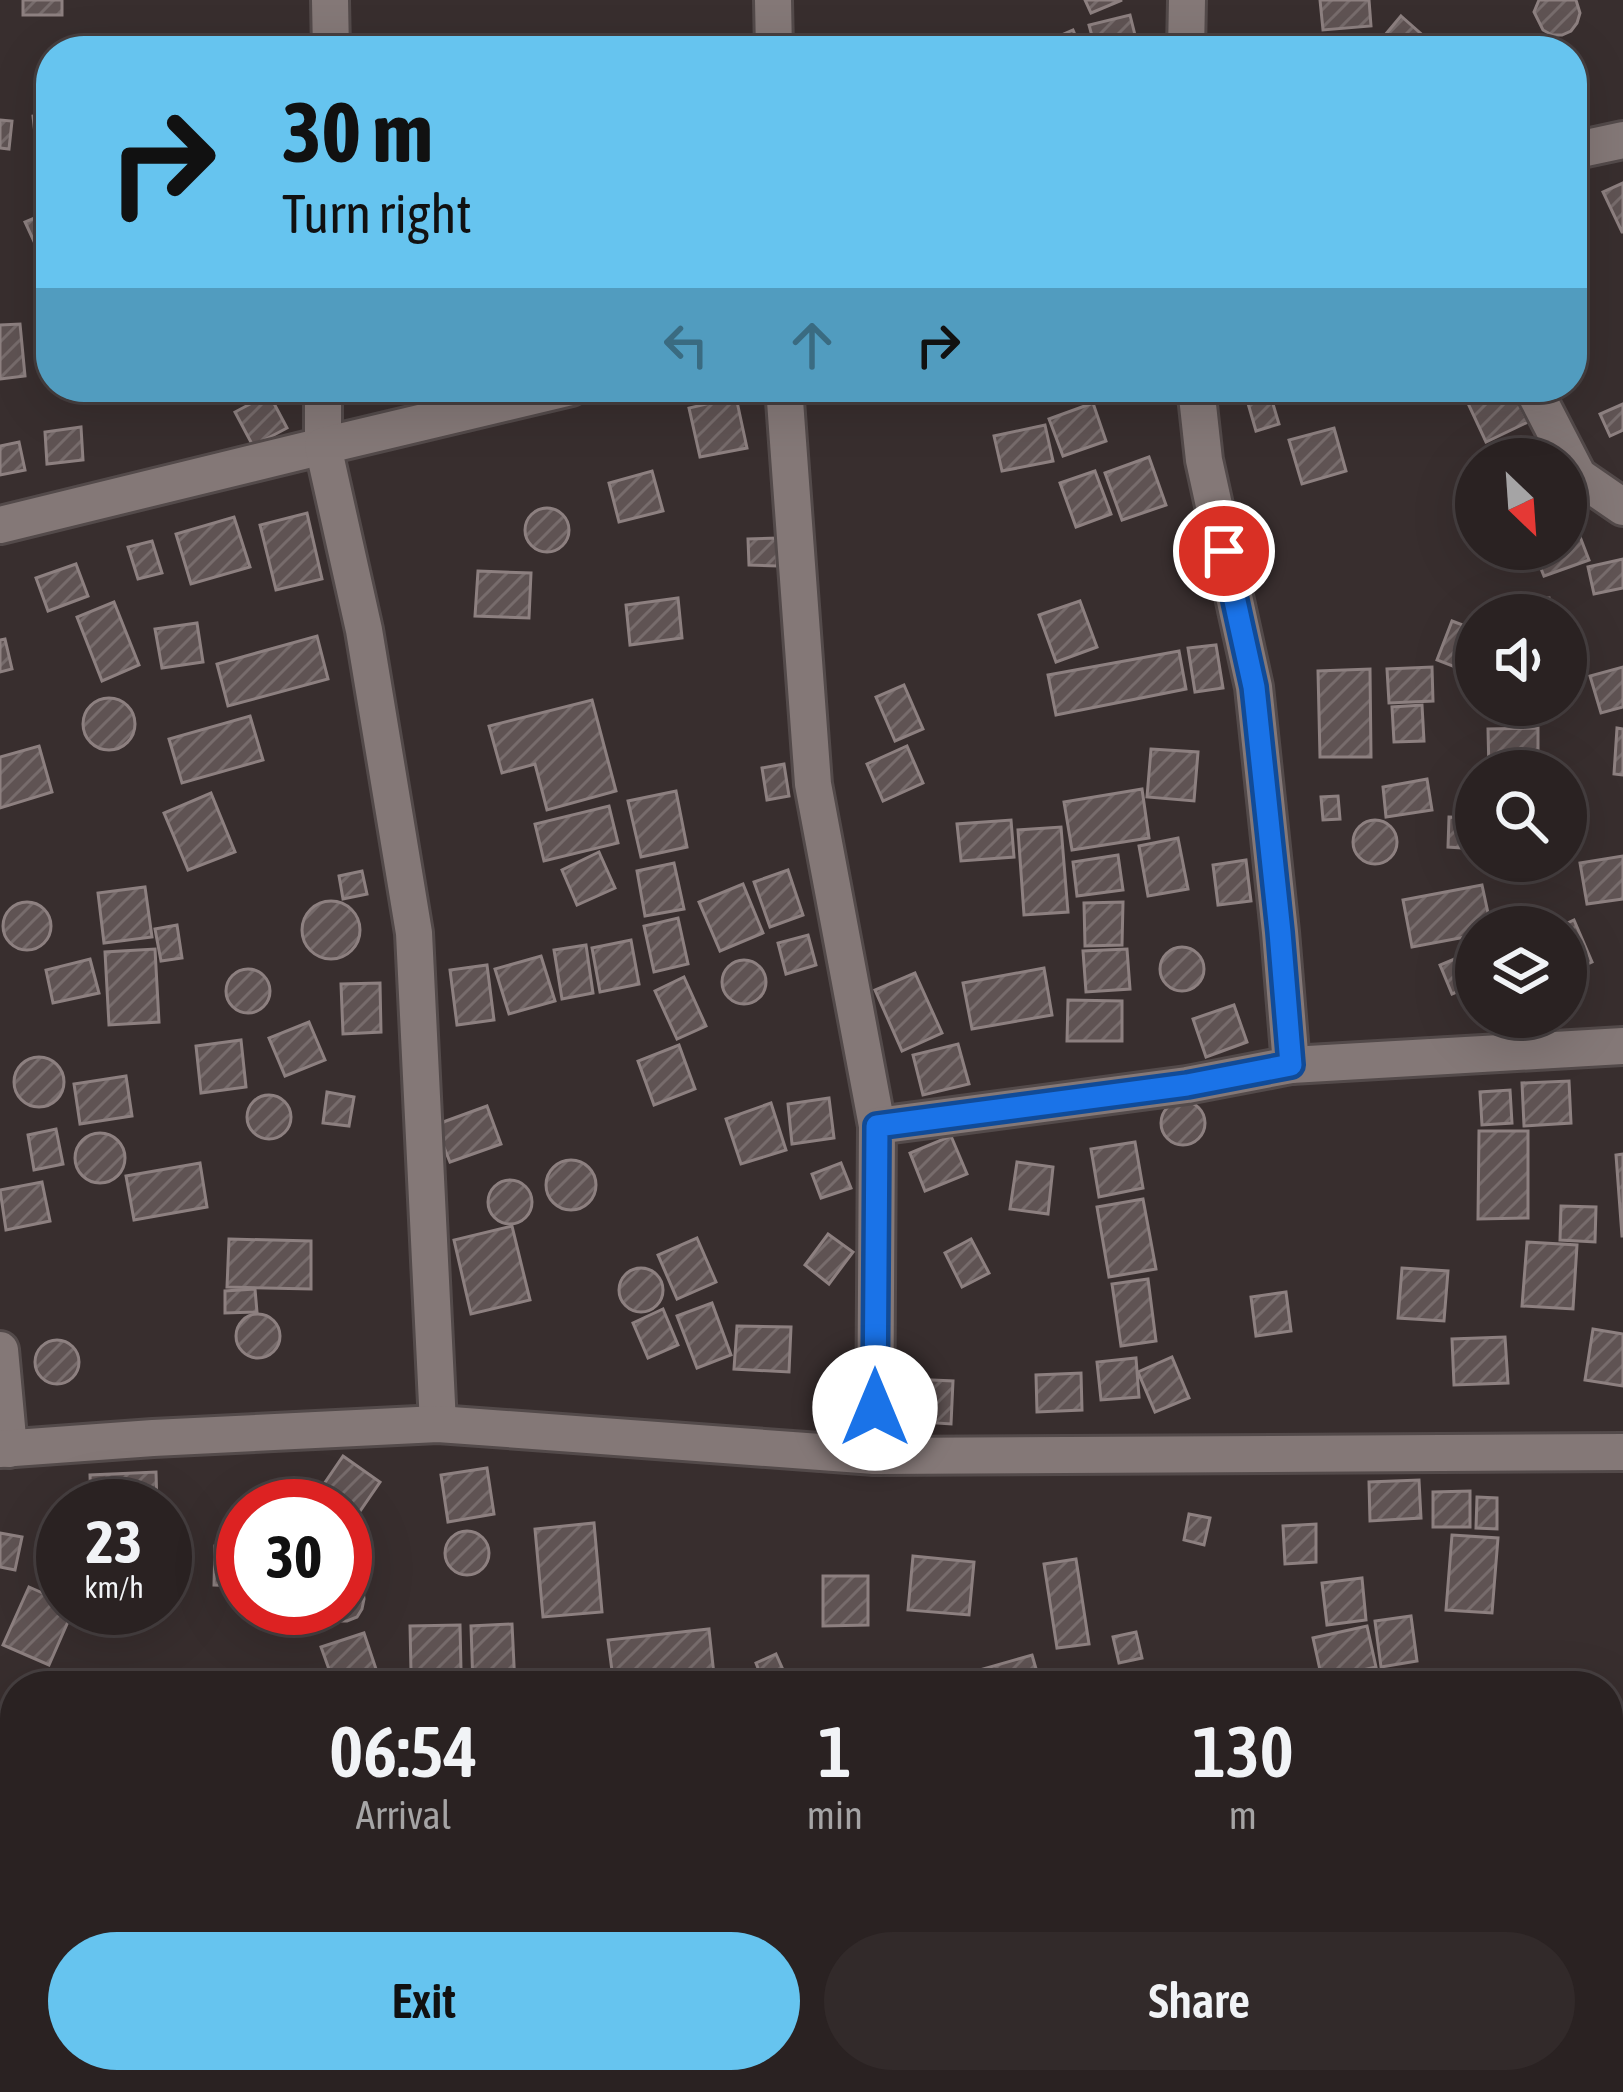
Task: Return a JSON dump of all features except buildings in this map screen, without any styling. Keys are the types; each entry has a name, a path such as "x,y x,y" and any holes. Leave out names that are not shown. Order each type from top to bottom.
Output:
{"street":[{"path":"330,0 331,36"},
{"path":"773,0 774,36"},
{"path":"1186,36 1187,0"},
{"path":"1587,148 1623,140"},
{"path":"322,402 323,446 364,630 414,933 438,1424"},
{"path":"0,525 508,402"},
{"path":"785,402 813,784 877,1126 875,1456"},
{"path":"1198,402 1204,460 1254,687 1291,1065"},
{"path":"1540,402 1578,476 1623,507"},
{"path":"877,1126 1187,1085 1291,1065 1623,1046"},
{"path":"0,1350 4,1449 438,1424 875,1456 1623,1452"}],"route":[{"path":"875,1408 877,1126 1187,1085 1291,1065 1254,687 1224,551"}]}
